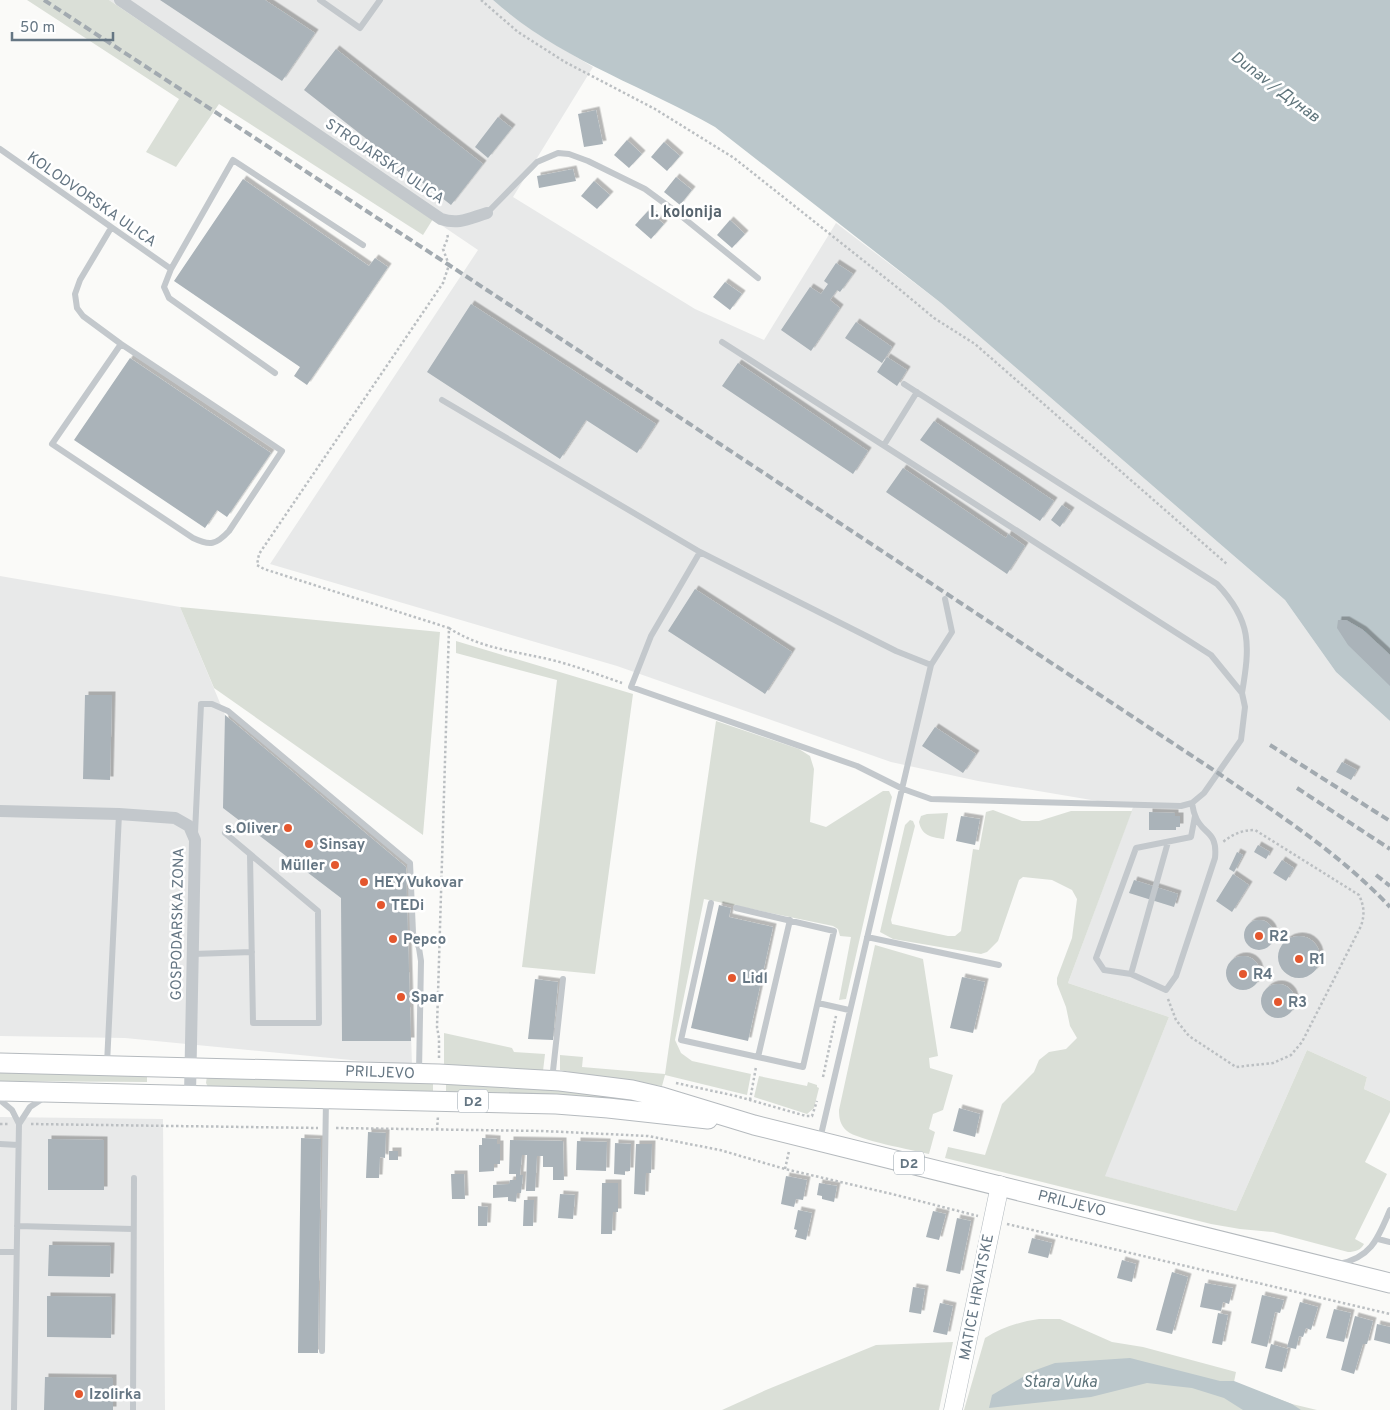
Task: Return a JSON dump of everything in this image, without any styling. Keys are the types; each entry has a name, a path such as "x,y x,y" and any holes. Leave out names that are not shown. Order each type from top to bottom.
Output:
{"main road":[{"name":"PRILJEVO","path":"0,1062 419,1073 552,1080 614,1088 662,1097 754,1124 1390,1283"},
{"name":"PRILJEVO","path":"0,1091 438,1100 591,1106 754,1124"},
{"name":"MATICE HRVATSKE","path":"953,1410 1000,1185"}],"street":[{"name":"STROJARSKA ULICA","path":"120,0 441,219 461,222 487,213"},
{"name":"GOSPODARSKA ZONA","path":"0,811 119,814 175,818 190,826 195,840 190,1095"}],"lane":[{"path":"320,0 360,28 380,0"},
{"name":"KOLODVORSKA ULICA","path":"0,149 171,269"},
{"name":"STROJARSKA ULICA","path":"487,213 537,162 558,153 569,154 588,161 645,189 758,278"},
{"path":"275,372 169,298 164,287 171,269 233,160 363,245"},
{"path":"111,228 80,280 75,294 77,308 83,316 121,344 282,451 229,531 222,539 213,544 193,538 52,444 121,344"},
{"path":"722,342 1211,655 1242,693"},
{"path":"700,552 652,636 631,687 857,766 903,790 931,799 1181,806 1192,803 1204,793 1241,740 1245,707 1242,693 1248,659 1247,636 1241,617 1233,603 1217,584 904,384"},
{"path":"884,445 917,392"},
{"path":"442,400 700,552 896,651 931,665"},
{"path":"820,1140 931,665 952,632 945,598"},
{"path":"195,840 200,704 212,704 228,711 410,863 413,933 422,961 419,1073"},
{"path":"1192,803 1195,816 1191,837 1136,848 1096,958 1104,970 1131,974 1166,990 1176,976 1215,858 1216,847 1213,838 1195,816"},
{"path":"107,1065 119,814"},
{"path":"225,833 318,911 319,1023 253,1024 250,855"},
{"path":"1131,974 1168,842"},
{"path":"712,903 681,1040 803,1068 834,931 736,908"},
{"path":"758,1057 790,920"},
{"path":"867,937 999,964"},
{"path":"192,954 252,952"},
{"path":"552,1080 563,979"},
{"path":"818,1003 849,1010"},
{"path":"18,1124 30,1107 43,1098 59,1092"},
{"path":"322,1351 326,1098"},
{"path":"0,1100 12,1110 18,1124 14,1410"},
{"path":"0,1144 18,1145"},
{"path":"133,1410 134,1178"},
{"path":"1325,1266 1341,1264 1364,1255 1378,1239 1390,1210"},
{"path":"17,1226 133,1229"},
{"path":"1378,1239 1390,1242"},
{"path":"0,1252 16,1252"}],"path":[{"path":"481,0 518,32 565,62 655,109 734,158 934,318 975,344 1228,565"},
{"path":"441,219 448,238 444,249 449,265 443,283 259,554 257,565 264,570 448,628 472,641 498,649 551,660 631,687"},
{"path":"439,1074 438,1027 448,628"},
{"path":"1166,990 1176,1020 1189,1036 1236,1067 1273,1063 1291,1055 1302,1042 1361,926 1364,906 1359,895 1255,830 1244,830 1233,834 1216,847"},
{"path":"823,1078 837,1007"},
{"path":"750,1100 758,1057"},
{"path":"676,1083 750,1100 806,1116 812,1116 819,1096"},
{"path":"438,1100 438,1130"},
{"path":"0,1124 543,1130 648,1136 720,1150 992,1220 1390,1314"}],"shaded area":[{"path":"27,0 109,0 433,219 423,235 219,104 176,167 146,152 179,99"},
{"path":"109,0 493,0 538,34 593,67 513,197 695,309 764,340 836,223 941,303 1285,600 1336,672 1390,721 1390,1101 1364,1089 1367,1077 1307,1050 1236,1211 1104,1176 1169,1017 1068,983 1133,807 978,781 891,762 617,666 270,564 478,250"},
{"path":"0,576 180,607 225,715 406,867 412,1066 125,1038 0,1036"},
{"path":"180,607 440,632 423,835 214,688"},
{"path":"456,641 633,694 595,974 522,967 557,680 456,653"},
{"path":"716,721 799,749 810,756 814,769 810,822 826,827 883,791 889,791 892,797 846,999 839,1000 851,937 840,936 838,929 833,926 704,899 675,1040 681,1053 692,1061 751,1074 747,1095 665,1075 662,1086 598,1078 560,1070 560,1055 583,1057 582,1067 665,1074"},
{"path":"993,810 1022,821 1039,821 1071,811 1132,811 1068,983 1169,1017 1105,1176 1236,1211 1307,1050 1367,1077 1364,1089 1390,1101 1390,1112 1365,1162 1387,1174 1355,1239 1364,1244 1361,1248 1348,1252 1273,1232 1211,1224 945,1158 948,1147 985,1155 1002,1104 1034,1072 1039,1060 1049,1052 1066,1049 1077,1038 1070,1026 1066,1007 1057,984 1057,978 1072,938 1077,899 1072,890 1052,880 1023,877 1019,880 998,941 987,952 981,954 893,939 880,932 905,825 910,820 913,821 915,826 891,920 892,924 948,936 955,936 961,931 973,849 979,850 986,812"},
{"path":"948,813 944,839 925,833 920,827 921,816"},
{"path":"875,945 923,959 938,1056 929,1058 930,1068 953,1075 943,1110 933,1114 929,1129 935,1132 929,1154 862,1138 847,1131 840,1121 839,1110"},
{"path":"444,1033 512,1048 514,1052 545,1054 543,1071 444,1067"},
{"path":"0,1070 147,1074 147,1082 0,1081"},
{"path":"207,1076 433,1082 433,1093 208,1087 206,1083"},
{"path":"759,1076 807,1086 808,1082 817,1085 819,1088 814,1108 807,1114 754,1097"},
{"path":"446,1082 579,1090 665,1104 446,1093"},
{"path":"0,1117 163,1119 165,1410 0,1410"},
{"path":"1039,1319 1060,1319 1112,1342 1143,1347 1236,1372 1234,1382 1292,1404 1317,1410 964,1410 985,1338 1011,1326"},
{"path":"953,1342 939,1410 722,1410 876,1345"}],"water":[{"name":"Dunav / Дунав","path":"493,0 1390,0 1390,721 1336,672 1285,600 941,303 715,127 572,55 518,20"},
{"name":"Stara Vuka","path":"1130,1358 1220,1381 1234,1381 1292,1404 1301,1410 1243,1410 1224,1398 1192,1388 1147,1383 1091,1397 989,1408 992,1395 1033,1371 1055,1363"}],"building":[{"path":"160,0 265,0 315,33 282,81"},
{"path":"336,49 483,164 451,205 304,90"},
{"path":"596,110 603,144 584,147 578,114"},
{"path":"498,117 512,128 488,158 475,147"},
{"path":"627,140 642,154 629,168 614,155"},
{"path":"664,142 680,156 667,171 651,157"},
{"path":"573,169 576,181 539,188 537,176"},
{"path":"676,177 692,190 680,205 664,192"},
{"path":"243,179 369,266 375,258 388,267 307,385 294,376 300,367 174,281"},
{"path":"594,181 610,195 597,209 581,196"},
{"path":"648,211 664,224 651,239 635,225"},
{"path":"730,220 745,234 732,248 717,235"},
{"path":"836,263 853,274 840,292 837,290 830,300 840,308 811,351 781,330 810,287 821,294 828,284 824,281"},
{"path":"725,282 742,294 730,310 713,297"},
{"path":"471,304 656,424 637,453 586,420 560,459 427,372"},
{"path":"856,322 892,347 882,363 845,338"},
{"path":"887,357 907,370 897,386 877,372"},
{"path":"130,358 271,453 227,517 217,510 205,528 74,440"},
{"path":"738,363 868,451 853,474 722,386"},
{"path":"934,421 1054,501 1040,521 920,440"},
{"path":"903,468 1006,538 1008,534 1025,546 1007,574 886,492"},
{"path":"1062,505 1071,511 1060,527 1051,520"},
{"path":"695,589 792,652 765,694 668,631"},
{"path":"1338,620 1346,620 1363,630 1390,655 1390,686 1348,645 1337,628"},
{"path":"85,695 112,695 110,780 83,779"},
{"name":"HEY Vukovar","path":"225,715 406,867 411,1041 342,1041 341,898 223,808"},
{"path":"935,727 976,754 963,773 922,746"},
{"path":"1342,762 1357,770 1351,780 1336,772"},
{"path":"1149,812 1175,813 1175,816 1180,816 1180,827 1176,827 1176,830 1149,830"},
{"path":"961,816 980,819 975,845 956,841"},
{"path":"1258,845 1270,852 1266,859 1254,852"},
{"path":"1237,852 1243,855 1234,872 1229,869"},
{"path":"1282,860 1294,868 1286,881 1273,873"},
{"path":"1233,874 1249,885 1232,912 1216,901"},
{"path":"1134,880 1178,894 1174,907 1129,893"},
{"name":"Lidl","path":"719,905 731,908 729,917 773,927 748,1041 691,1028"},
{"name":"R2","path":"1259,920 1265,921 1273,929 1273,941 1265,949 1259,950 1253,949 1245,941 1244,935 1245,929 1253,921"},
{"name":"R1","path":"1299,936 1314,942 1320,957 1314,972 1299,978 1284,972 1278,957 1284,942"},
{"name":"R4","path":"1243,956 1250,957 1255,961 1259,966 1259,980 1255,985 1250,989 1243,990 1236,989 1231,985 1227,980 1226,973 1227,966 1231,961 1236,957"},
{"path":"962,977 985,982 973,1033 950,1028"},
{"path":"535,979 558,982 553,1040 528,1039"},
{"name":"R3","path":"1278,984 1285,985 1290,989 1294,994 1294,1008 1290,1013 1285,1017 1278,1018 1271,1017 1266,1013 1262,1008 1261,1001 1262,994 1266,989 1271,985"},
{"path":"959,1108 980,1114 975,1137 953,1131"},
{"path":"368,1132 386,1133 385,1158 380,1157 379,1178 366,1178"},
{"path":"301,1138 321,1139 318,1353 298,1353"},
{"path":"482,1138 497,1139 497,1144 500,1144 500,1164 494,1164 494,1171 479,1172 479,1145 482,1145"},
{"path":"48,1139 104,1140 104,1190 48,1190"},
{"path":"510,1140 563,1141 564,1180 553,1180 553,1167 543,1167 543,1156 537,1156 535,1191 526,1191 527,1155 522,1155 520,1175 523,1175 521,1193 517,1193 516,1202 508,1201 508,1197 493,1198 493,1185 509,1184 510,1180 516,1180 516,1174 509,1174"},
{"path":"577,1141 607,1142 606,1171 576,1170"},
{"path":"615,1143 631,1144 630,1171 625,1171 625,1175 614,1174"},
{"path":"636,1144 652,1144 651,1173 646,1173 645,1195 634,1194"},
{"path":"389,1151 398,1151 398,1160 389,1160"},
{"path":"451,1174 464,1174 465,1199 452,1199"},
{"path":"786,1176 807,1180 803,1200 796,1199 794,1207 781,1204"},
{"path":"602,1183 618,1183 618,1212 613,1212 612,1234 601,1234"},
{"path":"819,1183 837,1186 834,1202 822,1199 822,1196 817,1195"},
{"path":"560,1194 575,1195 573,1219 558,1218"},
{"path":"524,1200 534,1200 533,1226 523,1226"},
{"path":"478,1206 488,1207 487,1226 478,1226"},
{"path":"798,1210 812,1213 806,1240 795,1237 797,1230 794,1229"},
{"path":"933,1211 946,1214 939,1240 926,1237"},
{"path":"957,1218 971,1221 960,1274 946,1271"},
{"path":"1032,1238 1052,1243 1048,1258 1028,1253"},
{"path":"49,1245 111,1246 110,1277 48,1276"},
{"path":"1122,1260 1136,1264 1132,1282 1117,1278"},
{"path":"1172,1272 1188,1277 1172,1334 1156,1330"},
{"path":"1205,1283 1233,1288 1229,1304 1223,1302 1221,1311 1200,1307"},
{"path":"913,1287 925,1289 921,1314 909,1312"},
{"path":"1262,1295 1284,1300 1280,1313 1275,1312 1267,1347 1251,1343"},
{"path":"47,1296 112,1297 111,1338 47,1337"},
{"path":"1300,1302 1318,1307 1311,1330 1306,1328 1303,1337 1299,1336 1296,1349 1287,1347"},
{"path":"940,1303 953,1306 947,1335 933,1332"},
{"path":"1334,1309 1351,1313 1344,1342 1326,1338"},
{"path":"1218,1313 1228,1315 1222,1345 1212,1343"},
{"path":"1355,1316 1373,1321 1367,1344 1363,1344 1354,1374 1341,1370"},
{"path":"1377,1324 1390,1327 1390,1344 1374,1340"},
{"path":"1271,1344 1288,1349 1282,1372 1265,1368"},
{"name":"Izolirka","path":"45,1377 113,1378 113,1410 44,1410"}],"railway":[{"path":"44,0 1218,773 1329,852 1390,907"},
{"path":"1270,745 1390,821"},
{"path":"1297,788 1390,849"},
{"path":"1376,875 1390,886"}],"place":[{"name":"s.Oliver","path":"288,828"},
{"name":"Sinsay","path":"309,844"},
{"name":"Müller","path":"335,865"},
{"name":"HEY Vukovar","path":"364,882"},
{"name":"TEDi","path":"381,905"},
{"name":"R2","path":"1259,936"},
{"name":"Pepco","path":"393,939"},
{"name":"R1","path":"1299,959"},
{"name":"R4","path":"1243,974"},
{"name":"Lidl","path":"732,978"},
{"name":"Spar","path":"401,997"},
{"name":"R3","path":"1278,1002"},
{"name":"Izolirka","path":"79,1394"}],"district":[{"name":"I. kolonija","path":"686,211"}]}
